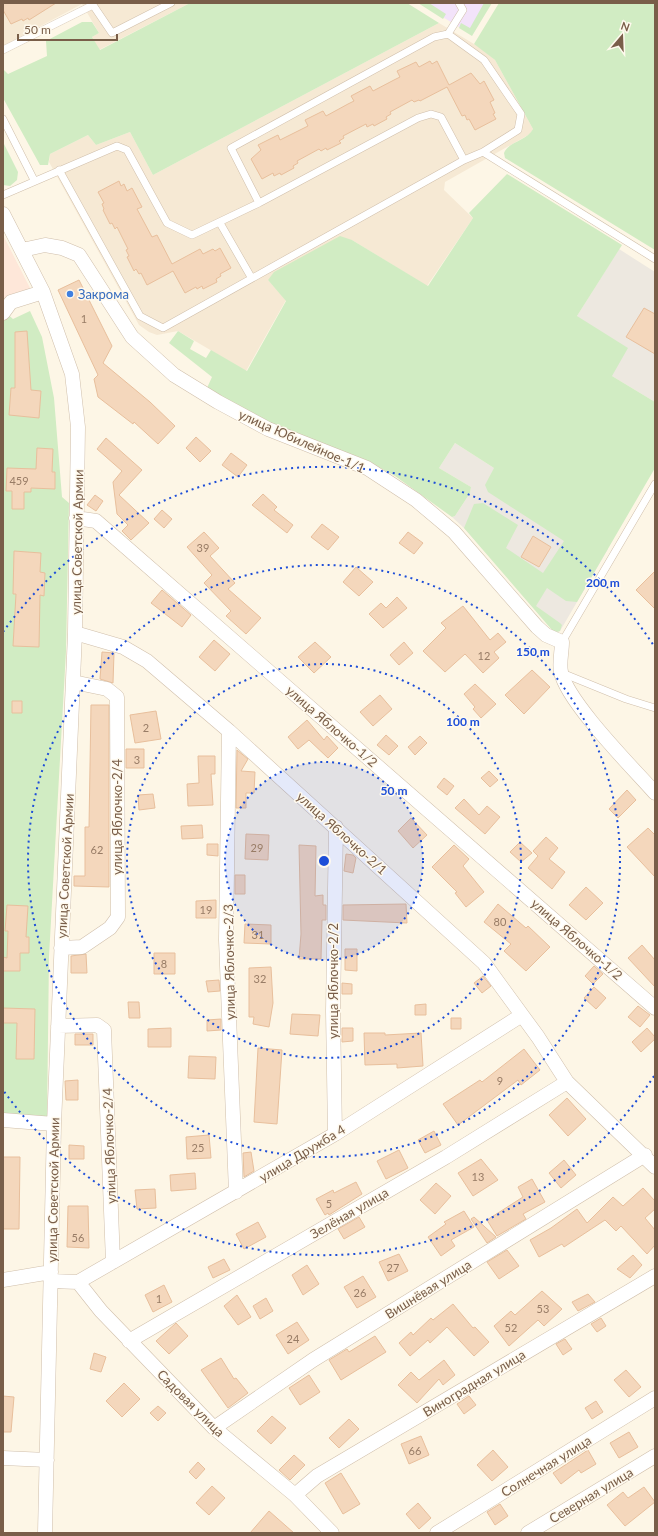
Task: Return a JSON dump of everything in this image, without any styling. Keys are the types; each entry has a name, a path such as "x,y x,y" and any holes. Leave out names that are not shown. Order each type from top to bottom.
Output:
{"street":[{"name":"улица Советской Армии","path":"3,214 43,292 72,374 78,427 75,633 54,1124 45,1533"},
{"name":"улица Юбилейное-1/1","path":"22,250 45,245 62,248 79,255 132,337 174,375 218,402 268,428 367,468 416,500 454,532 546,635 562,642"},
{"path":"3,313 11,302 43,292"},
{"name":"улица Яблочко-1/2","path":"76,518 96,521 655,1008"},
{"name":"улица Яблочко-2/1","path":"75,633 123,647 147,661 229,731 336,827 484,963 522,1015 567,1082"},
{"path":"562,642 561,672 569,693 655,793"},
{"name":"улица Яблочко-2/4","path":"61,948 82,947 110,928 118,917 117,697 107,689 73,682"},
{"name":"улица Яблочко-2/3","path":"229,731 226,940 236,1192"},
{"name":"улица Яблочко-2/2","path":"335,1134 333,1011 336,827"},
{"name":"улица Дружба 4","path":"78,1282 335,1134 522,1015"},
{"name":"улица Яблочко-2/4","path":"58,1026 97,1025 104,1030 113,1262"},
{"path":"567,1082 645,1155 655,1167"},
{"name":"Зелёная улица","path":"129,1341 446,1157 567,1082"},
{"path":"3,1120 54,1124"},
{"name":"Вишнёвая улица","path":"214,1428 313,1360 645,1155"},
{"name":"Виноградная улица","path":"296,1495 317,1476 655,1276"},
{"path":"3,1280 51,1277 78,1282"},
{"name":"Садовая улица","path":"78,1282 101,1311 214,1428 296,1495 332,1533"},
{"name":"Солнечная улица","path":"437,1533 655,1398"},
{"path":"3,1458 46,1460"},
{"name":"Северная улица","path":"528,1533 653,1460"}],"lane":[{"path":"3,50 93,4 112,34 171,3"},
{"path":"448,34 463,10 459,3"},
{"path":"59,170 140,316 163,328 251,277 464,160 483,152 518,130 521,114 484,60 448,34 434,36 231,148 259,203"},
{"path":"3,195 34,180 117,146 127,150 167,222 192,235 220,223 259,203 418,118 431,114 441,117 464,160"},
{"path":"3,118 34,180"},
{"path":"483,152 655,259"},
{"path":"220,223 251,277"},
{"path":"562,642 655,484"},
{"path":"561,672 626,699 655,708"}],"shaded area":[{"path":"3,3 190,3 99,50 92,37 99,33 82,4 3,46"},
{"path":"420,3 491,3 472,35"},
{"path":"439,23 479,47 495,60 533,129 530,134 445,182 444,190 473,218 427,286 352,240 268,280 286,300 246,371 178,331 157,335 149,332 139,325 49,162 50,154 88,135 96,145 130,132 153,175"},
{"path":"3,235 31,290 3,302"},
{"path":"619,249 655,272 655,402 612,376 577,316"},
{"path":"455,443 588,528 608,549 560,631 557,632 464,528 452,517 455,516 470,493 471,487 439,468"}],"green space":[{"path":"190,3 407,3 439,23 153,175 130,132 96,145 88,135 50,154 48,165 40,165 3,98 3,69 8,74 47,56 46,41 82,22 92,22 99,33 92,37 100,50"},
{"path":"418,3 429,3 446,14 443,19"},
{"path":"484,3 492,3 472,36 459,28 461,23 470,28"},
{"path":"499,3 655,3 655,250 505,158 504,153 506,149 527,136 533,129 495,60 474,44"},
{"path":"3,142 18,172 17,180 10,186 3,185"},
{"path":"507,174 622,245 577,316 628,348 612,376 655,402 655,468 577,602 566,601 547,588 536,606 562,625 560,631 557,632 552,630 464,528 474,504 483,503 518,525 506,548 543,573 564,541 488,492 485,485 494,468 455,443 439,468 471,487 470,493 455,516 452,517 395,476 366,460 296,436 249,413 207,388 212,377 169,343 178,331 194,341 190,349 206,358 211,350 247,371 286,301 268,280 274,272 340,236 352,240 428,286 473,218 469,213"},
{"path":"3,310 13,319 30,311 42,337 54,398 62,497 69,503 66,651 49,957 47,1119 3,1115"}],"building":[{"path":"3,3 56,3 29,20 28,18 23,21 22,19 11,24 3,10"},
{"path":"430,61 432,64 437,61 449,85 471,73 480,84 484,81 494,100 490,102 496,119 475,130 469,119 467,120 465,115 462,116 447,87 420,101 414,102 412,100 390,112 391,114 386,117 387,119 374,126 373,124 367,127 366,124 343,136 344,138 339,141 341,143 327,150 326,148 321,151 319,149 297,161 298,163 293,166 294,168 281,175 280,173 274,176 273,173 262,179 251,159 261,150 258,145 278,135 280,140 308,126 305,120 323,111 326,116 354,101 351,96 370,86 373,91 400,77 397,71 416,62 419,67"},
{"path":"119,181 121,186 124,184 127,191 132,188 142,207 137,209 152,237 157,235 172,264 200,249 203,254 213,249 215,251 220,248 231,268 220,274 221,276 216,279 217,282 203,289 202,286 197,289 196,287 185,293 173,271 147,285 141,273 139,274 136,269 134,271 127,257 129,256 126,250 128,249 117,227 115,229 112,223 110,224 103,210 102,204 104,203 98,192"},
{"path":"79,280 112,346 103,363 150,402 175,426 158,444 134,422 133,424 98,397 94,379 98,375 58,290"},
{"path":"644,308 655,314 655,354 626,337"},
{"path":"27,331 31,390 41,391 39,418 9,415 11,388 15,388 15,332"},
{"path":"196,437 211,451 200,462 186,448"},
{"path":"106,438 142,470 119,495 149,523 131,540 122,531 128,525 117,514 113,482 122,471 97,449"},
{"path":"37,448 53,449 52,472 55,472 55,489 31,488 31,492 24,492 24,509 12,509 12,491 6,491 7,468 36,469"},
{"path":"231,453 247,465 238,477 222,465"},
{"path":"263,494 277,507 274,510 293,525 287,533 252,505"},
{"path":"95,495 103,501 96,511 87,505"},
{"path":"162,510 172,519 164,528 154,519"},
{"path":"322,524 339,537 328,550 311,537"},
{"path":"204,532 219,548 210,556 235,583 228,589 261,618 246,634 226,616 231,611 204,583 212,575 187,547"},
{"path":"408,532 423,543 414,554 399,543"},
{"path":"533,536 551,547 539,567 521,557"},
{"path":"14,551 41,553 40,572 45,573 44,596 40,595 39,647 13,646 16,594 13,594"},
{"path":"356,567 373,582 359,596 343,582"},
{"path":"655,571 655,609 636,590"},
{"path":"162,590 191,615 182,627 151,603"},
{"path":"397,597 407,608 383,628 369,614 381,603 386,608"},
{"path":"463,606 490,640 498,633 506,642 494,652 499,658 483,673 465,654 445,672 423,651 446,628 441,623"},
{"path":"214,640 230,654 215,671 199,657"},
{"path":"315,642 331,657 314,673 298,657"},
{"path":"404,642 413,653 399,665 390,655"},
{"path":"102,652 114,653 113,683 100,679"},
{"path":"532,670 550,687 524,714 505,695"},
{"path":"475,684 496,704 481,718 473,709 475,707 464,694"},
{"path":"380,695 392,709 373,726 360,712"},
{"path":"12,701 22,701 22,713 12,713"},
{"path":"91,705 109,705 109,887 74,886 74,876 85,876 85,827 89,827"},
{"path":"156,711 161,739 135,743 130,715"},
{"path":"307,720 324,740 327,736 338,748 328,758 309,740 298,749 288,737"},
{"path":"386,735 398,746 389,755 377,745"},
{"path":"420,736 427,743 415,755 408,747"},
{"path":"126,749 144,749 144,768 126,768"},
{"path":"237,750 248,759 241,771 255,772 254,793 246,793 246,808 236,808"},
{"path":"198,756 215,756 215,774 211,774 213,805 188,806 187,784 199,783"},
{"path":"489,771 498,780 490,787 481,778"},
{"path":"444,778 454,786 447,795 437,787"},
{"path":"627,790 636,800 618,818 609,809"},
{"path":"153,794 155,808 139,810 138,795"},
{"path":"464,799 479,815 487,806 500,817 485,834 455,808"},
{"path":"411,818 427,835 413,848 398,831"},
{"path":"202,825 203,838 182,839 181,826"},
{"path":"648,828 655,835 655,877 627,847"},
{"path":"246,834 269,835 268,860 245,859"},
{"path":"546,837 558,848 549,859 565,872 552,889 528,868 538,856 533,851"},
{"path":"520,842 532,853 521,862 510,852"},
{"path":"207,844 218,844 218,856 207,855"},
{"path":"299,845 316,846 315,896 323,895 323,905 326,905 326,920 322,920 321,959 299,959 301,934"},
{"path":"454,845 469,859 463,866 484,892 466,907 455,893 457,892 432,867"},
{"path":"346,854 353,855 356,858 353,873 344,871"},
{"path":"235,875 245,875 245,894 235,894"},
{"path":"586,887 603,903 586,920 569,905"},
{"path":"216,900 216,918 196,918 196,901"},
{"path":"406,904 407,923 343,920 343,905"},
{"path":"498,904 526,928 528,926 550,947 526,971 504,951 511,944 484,922"},
{"path":"7,905 28,906 26,937 29,937 29,953 20,953 20,971 3,971 3,957 7,958 8,931 5,931"},
{"path":"245,924 271,925 271,944 244,943"},
{"path":"642,945 655,960 655,987 628,958"},
{"path":"345,949 357,949 357,971 345,970"},
{"path":"154,953 175,953 175,974 154,974"},
{"path":"86,954 87,973 71,973 71,956"},
{"path":"594,966 603,974 593,984 585,976"},
{"path":"271,967 273,1003 269,1027 253,1024 254,1017 249,1017 249,968"},
{"path":"483,976 491,986 482,993 474,983"},
{"path":"219,980 220,991 208,992 206,981"},
{"path":"342,983 352,984 352,994 342,994"},
{"path":"594,987 606,998 596,1009 584,998"},
{"path":"128,1002 139,1002 140,1018 129,1018"},
{"path":"426,1004 426,1015 415,1015 415,1005"},
{"path":"638,1006 650,1015 640,1027 628,1017"},
{"path":"3,1008 35,1009 34,1059 16,1059 17,1023 3,1023"},
{"path":"292,1014 320,1015 318,1036 290,1034"},
{"path":"451,1018 461,1018 461,1029 451,1029"},
{"path":"221,1019 221,1030 207,1031 207,1020"},
{"path":"171,1028 171,1047 148,1047 148,1029"},
{"path":"342,1028 353,1028 353,1041 342,1042"},
{"path":"647,1028 655,1039 641,1052 632,1042"},
{"path":"364,1033 385,1033 385,1035 421,1033 423,1066 397,1068 397,1064 365,1065"},
{"path":"75,1034 93,1034 93,1045 75,1045"},
{"path":"258,1048 282,1050 277,1124 254,1122"},
{"path":"524,1049 540,1070 521,1085 518,1080 458,1125 443,1104 480,1080 482,1082"},
{"path":"189,1056 216,1057 215,1079 188,1078"},
{"path":"78,1080 78,1100 66,1100 65,1081"},
{"path":"567,1098 586,1119 568,1136 549,1115"},
{"path":"434,1131 441,1145 425,1153 418,1140"},
{"path":"209,1135 211,1158 187,1159 186,1137"},
{"path":"69,1145 84,1146 84,1159 69,1159"},
{"path":"399,1150 408,1168 386,1179 377,1161"},
{"path":"251,1152 254,1171 244,1177 243,1153"},
{"path":"3,1157 20,1157 19,1229 3,1229"},
{"path":"481,1159 498,1180 473,1196 458,1173"},
{"path":"564,1160 576,1175 561,1188 549,1173"},
{"path":"195,1173 196,1189 171,1191 170,1175"},
{"path":"532,1179 545,1202 523,1214 526,1219 497,1236 487,1220 523,1197 518,1187"},
{"path":"356,1182 362,1194 329,1215 328,1213 325,1215 316,1199 333,1190 334,1193"},
{"path":"436,1183 451,1196 435,1214 420,1200"},
{"path":"643,1188 655,1201 655,1209 645,1218 655,1230 655,1245 647,1254 621,1226 616,1231 605,1220 564,1247 562,1244 539,1257 530,1240 551,1228 577,1209 587,1223 613,1197 623,1206"},
{"path":"155,1189 156,1208 137,1209 135,1190"},
{"path":"68,1206 88,1206 89,1248 67,1247"},
{"path":"464,1211 474,1227 451,1240 455,1246 441,1256 428,1237 446,1224 444,1222"},
{"path":"359,1217 365,1227 344,1239 338,1229"},
{"path":"474,1217 496,1237 487,1243 471,1219"},
{"path":"258,1222 266,1237 244,1249 236,1234"},
{"path":"507,1250 519,1266 499,1279 487,1262"},
{"path":"399,1254 408,1271 388,1281 379,1262"},
{"path":"633,1255 642,1265 630,1278 617,1269"},
{"path":"224,1259 230,1270 213,1278 208,1267"},
{"path":"307,1265 319,1284 303,1295 292,1275"},
{"path":"363,1276 376,1297 357,1308 344,1287"},
{"path":"164,1285 172,1302 153,1312 145,1295"},
{"path":"542,1291 562,1309 544,1326 538,1320 509,1346 494,1326 511,1311 515,1315"},
{"path":"588,1294 595,1302 578,1311 572,1302"},
{"path":"237,1295 251,1317 238,1325 224,1306"},
{"path":"266,1298 273,1311 260,1319 253,1306"},
{"path":"453,1304 473,1328 475,1327 489,1342 474,1356 447,1327 430,1343 428,1340 410,1356 399,1343 411,1332 413,1335 431,1318 433,1320"},
{"path":"601,1318 606,1326 597,1332 591,1324"},
{"path":"297,1322 309,1340 288,1354 276,1335"},
{"path":"176,1323 188,1336 169,1354 156,1341"},
{"path":"375,1336 386,1352 341,1380 329,1360 347,1349 349,1352"},
{"path":"565,1339 572,1349 563,1355 556,1344"},
{"path":"94,1353 106,1357 101,1372 90,1369"},
{"path":"221,1358 234,1379 236,1378 248,1393 228,1408 201,1370"},
{"path":"444,1360 455,1375 443,1385 439,1379 417,1403 398,1385 411,1372 419,1380"},
{"path":"626,1370 641,1387 629,1397 614,1380"},
{"path":"309,1375 320,1392 300,1405 289,1388"},
{"path":"124,1383 140,1399 122,1417 106,1401"},
{"path":"3,1396 14,1397 11,1432 3,1432"},
{"path":"469,1396 476,1405 464,1414 457,1404"},
{"path":"596,1401 603,1412 592,1419 585,1408"},
{"path":"158,1406 166,1413 158,1421 150,1413"},
{"path":"272,1416 286,1428 271,1444 257,1431"},
{"path":"349,1419 359,1429 339,1448 329,1438"},
{"path":"629,1432 638,1447 619,1458 610,1443"},
{"path":"421,1436 429,1455 409,1464 401,1444"},
{"path":"493,1450 508,1467 492,1481 477,1465"},
{"path":"588,1450 596,1464 581,1473 579,1470 561,1484 553,1473"},
{"path":"294,1455 305,1465 290,1480 279,1470"},
{"path":"198,1462 205,1469 196,1479 189,1472"},
{"path":"341,1473 360,1504 343,1514 325,1483"},
{"path":"212,1486 225,1498 209,1515 196,1503"},
{"path":"644,1487 655,1502 625,1526 607,1505 623,1492 628,1498"},
{"path":"418,1503 431,1518 419,1529 406,1514"},
{"path":"500,1504 508,1516 495,1525 487,1512"},
{"path":"269,1511 294,1533 250,1533"}],"place":[{"name":"Закрома","path":"70,294"}]}
